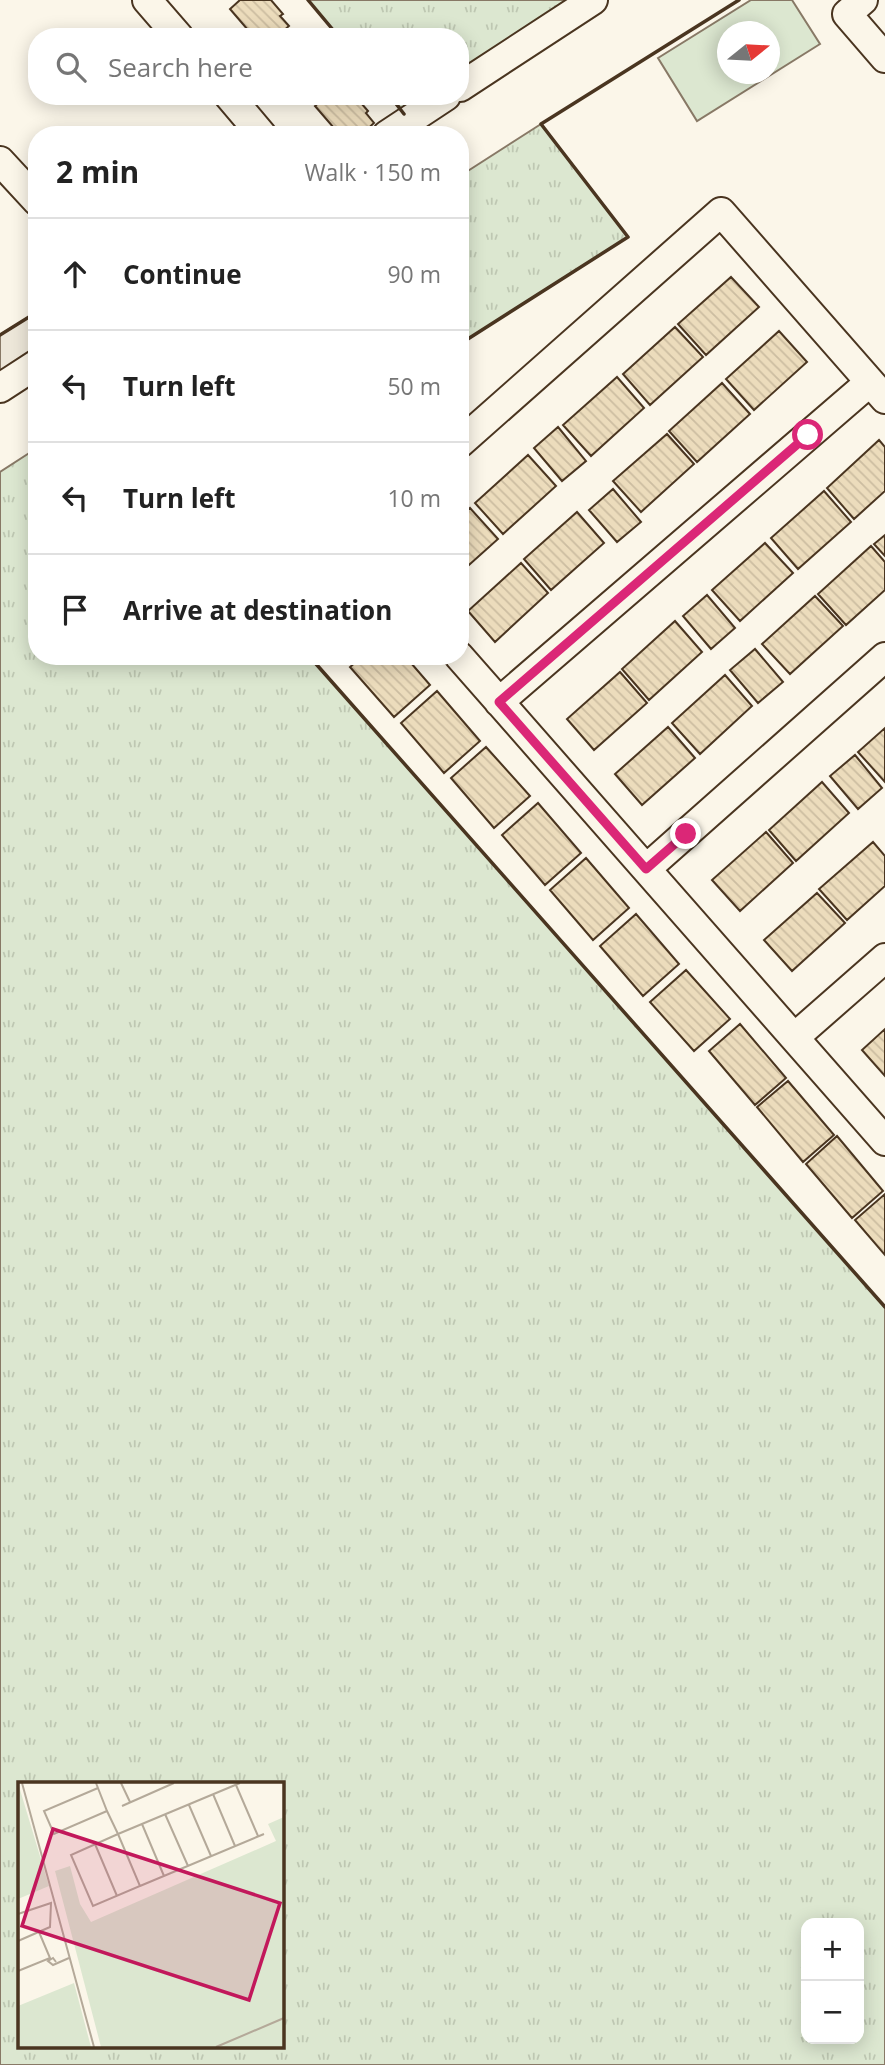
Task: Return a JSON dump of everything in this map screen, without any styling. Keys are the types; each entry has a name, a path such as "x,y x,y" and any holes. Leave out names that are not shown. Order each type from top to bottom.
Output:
{"street":[{"path":"148,0 171,28"},
{"path":"469,81 593,0"},
{"path":"863,0 847,14 885,58"},
{"path":"237,105 254,126"},
{"path":"401,126 432,105"},
{"path":"0,161 28,191"},
{"path":"469,435 721,212 877,391 499,702"},
{"path":"0,388 28,370"},
{"path":"646,869 885,657"},
{"path":"467,665 885,1141"},
{"path":"795,1037 885,958"}],"green space":[{"path":"308,0 578,0 469,71 469,28 331,28"},
{"path":"751,0 792,0 820,44 780,69 780,21 717,21"},
{"path":"717,21 717,84 756,84 697,121 658,58"},
{"path":"398,105 417,105 405,113"},
{"path":"541,124 628,237 469,338 469,170"},
{"path":"28,454 28,665 317,665 885,1307 885,2065 0,2065 0,472"}],"shaded area":[{"path":"28,318 28,362 0,380 0,335"}],"building":[{"path":"240,0 271,0 289,26 246,28 230,9"},
{"path":"363,105 374,123 371,126 332,126 315,106"},
{"path":"731,277 759,307 706,355 678,324"},
{"path":"675,327 703,357 650,405 623,374"},
{"path":"779,331 807,362 754,410 726,379"},
{"path":"617,377 644,408 591,456 563,425"},
{"path":"722,383 750,414 697,462 669,431"},
{"path":"558,427 586,461 562,481 534,448"},
{"path":"667,434 694,464 641,512 613,481"},
{"path":"879,440 885,447 885,491 854,519 827,488"},
{"path":"528,455 556,486 503,534 475,503"},
{"path":"613,489 641,522 617,542 589,510"},
{"path":"824,491 851,522 798,569 771,538"},
{"path":"469,509 498,539 469,565"},
{"path":"577,512 604,543 551,590 524,559"},
{"path":"885,535 885,556 874,544"},
{"path":"765,543 793,573 740,621 712,590"},
{"path":"871,546 885,562 885,590 846,625 818,594"},
{"path":"521,563 548,593 495,642 469,610"},
{"path":"707,595 735,628 711,649 683,616"},
{"path":"815,596 843,626 790,674 762,644"},
{"path":"675,621 702,652 649,700 622,669"},
{"path":"755,649 783,682 758,703 730,670"},
{"path":"413,665 430,685 394,717 350,667"},
{"path":"620,672 647,703 594,750 567,719"},
{"path":"725,675 752,706 700,754 672,723"},
{"path":"437,691 480,741 444,773 401,723"},
{"path":"668,727 695,758 642,805 615,774"},
{"path":"885,728 885,782 858,752"},
{"path":"486,747 530,796 494,828 451,778"},
{"path":"855,755 882,788 858,809 830,776"},
{"path":"822,782 849,813 796,861 769,830"},
{"path":"538,803 581,853 545,885 502,835"},
{"path":"766,832 793,863 740,911 712,880"},
{"path":"873,842 885,856 885,886 847,920 819,889"},
{"path":"586,858 629,908 593,940 550,890"},
{"path":"817,893 845,923 792,971 764,940"},
{"path":"636,914 679,964 643,996 600,946"},
{"path":"686,970 730,1019 694,1051 650,1002"},
{"path":"740,1024 786,1078 755,1105 709,1051"},
{"path":"885,1029 885,1076 862,1050"},
{"path":"788,1081 834,1135 803,1162 757,1107"},
{"path":"837,1136 883,1191 852,1218 806,1164"},
{"path":"885,1194 885,1255 855,1220"}],"wall":[{"path":"308,0 331,28"},
{"path":"469,338 628,237 541,124 739,0"},
{"path":"397,105 404,114"},
{"path":"0,335 28,318"},
{"path":"317,665 885,1307"}],"route":[{"path":"686,834 646,869 499,702 808,435"}]}
